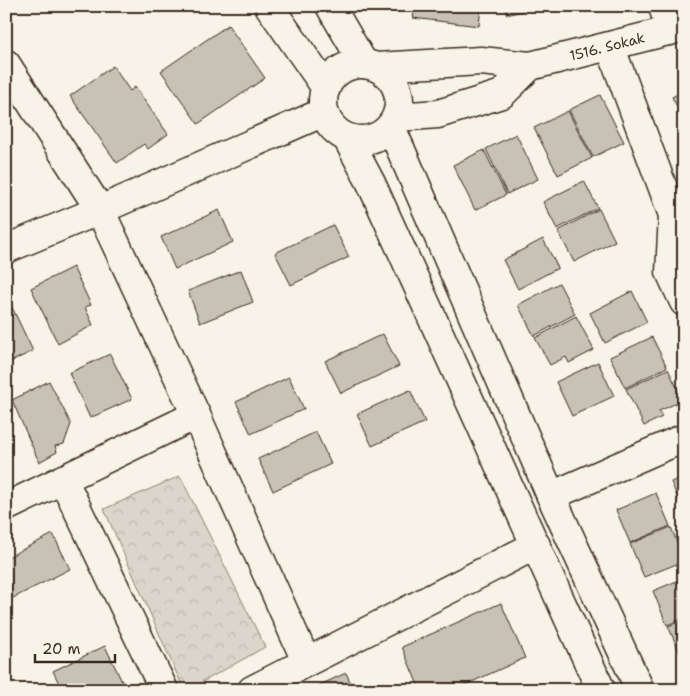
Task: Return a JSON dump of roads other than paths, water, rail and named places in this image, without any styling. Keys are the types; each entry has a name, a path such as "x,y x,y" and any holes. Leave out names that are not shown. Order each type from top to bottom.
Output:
{"street":[{"path":"6,249 100,210 325,100 332,78 341,70 352,65 370,65 386,72 394,82 399,93 400,105 394,122 382,135 359,141 347,138 337,132 329,123 325,100 269,6"},
{"path":"330,6 370,65"},
{"name":"1516. Sokak","path":"370,65 481,61 530,66 610,46 672,21"},
{"path":"610,46 673,214 677,269 684,302"},
{"path":"6,64 100,210 196,415 306,661"},
{"path":"394,122 438,114 502,94 530,66"},
{"path":"394,122 551,496 640,690"},
{"path":"347,138 371,184 601,690"},
{"path":"6,507 196,415"},
{"path":"551,496 684,438"},
{"path":"63,479 164,690"},
{"path":"252,690 536,545"}]}
